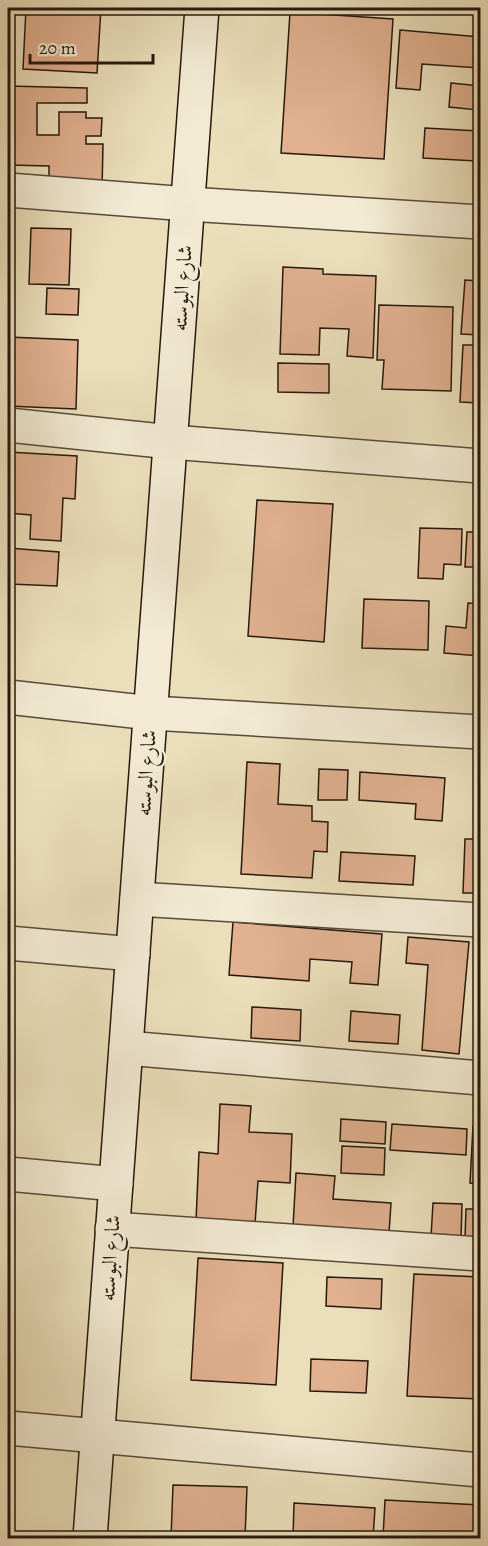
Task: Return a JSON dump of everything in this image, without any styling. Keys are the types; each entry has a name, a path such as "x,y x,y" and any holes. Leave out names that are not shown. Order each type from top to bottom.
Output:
{"street":[{"name":"شارع البوسته","path":"90,1539 202,8"},
{"path":"8,190 480,222"},
{"path":"8,425 171,442 480,466"},
{"path":"8,697 151,713 480,732"},
{"path":"137,899 480,920"},
{"path":"8,943 133,954"},
{"path":"126,1048 480,1078"},
{"path":"8,1174 116,1184"},
{"path":"112,1229 480,1254"},
{"path":"8,1428 480,1470"}],"building":[{"path":"26,8 101,8 97,73 23,69"},
{"path":"290,12 393,19 384,159 281,153"},
{"path":"400,30 480,37 480,68 422,64 420,90 396,88"},
{"path":"451,83 480,86 478,110 449,107"},
{"path":"8,86 87,88 87,103 37,103 37,135 59,135 59,112 86,112 86,118 102,118 101,136 86,136 86,144 103,144 102,191 49,189 49,166 8,165"},
{"path":"425,128 478,131 476,161 423,158"},
{"path":"31,228 71,229 69,285 29,284"},
{"path":"283,267 323,269 323,274 376,276 373,358 347,356 349,329 320,328 319,355 280,354"},
{"path":"465,280 480,281 480,335 461,334"},
{"path":"47,288 79,289 78,315 46,314"},
{"path":"379,305 453,307 451,391 382,389 384,360 377,360"},
{"path":"8,337 78,340 76,409 8,406"},
{"path":"463,345 480,345 480,403 460,402"},
{"path":"278,363 329,364 329,393 278,392"},
{"path":"8,452 77,456 75,499 63,498 61,541 30,539 31,515 8,513"},
{"path":"257,500 333,504 324,642 248,636"},
{"path":"420,528 462,529 461,565 444,564 443,579 418,578"},
{"path":"467,532 480,532 480,567 465,567"},
{"path":"8,548 59,552 57,586 10,584 8,621"},
{"path":"364,599 429,601 428,650 362,648"},
{"path":"468,603 480,604 480,656 444,653 446,626 466,628"},
{"path":"247,762 280,764 278,804 312,806 312,821 328,822 327,852 314,851 312,878 241,874"},
{"path":"319,769 348,770 347,800 318,800"},
{"path":"360,772 445,778 442,821 415,819 416,804 359,800"},
{"path":"465,839 480,839 480,893 463,893"},
{"path":"341,852 415,856 413,885 339,881"},
{"path":"233,922 382,934 378,985 350,983 352,962 310,959 309,981 229,975"},
{"path":"408,937 469,942 459,1054 422,1050 428,965 406,963"},
{"path":"252,1007 301,1010 300,1041 251,1038"},
{"path":"351,1011 400,1015 398,1044 349,1041"},
{"path":"220,1104 251,1106 249,1132 292,1134 290,1183 258,1181 255,1224 196,1221 199,1152 218,1154"},
{"path":"341,1119 386,1122 385,1144 340,1141"},
{"path":"392,1124 467,1129 466,1155 390,1150"},
{"path":"473,1126 480,1127 480,1184 470,1183"},
{"path":"342,1146 385,1148 384,1175 341,1173"},
{"path":"296,1173 335,1176 333,1199 391,1203 389,1233 293,1227"},
{"path":"433,1203 462,1204 461,1238 431,1237"},
{"path":"466,1209 480,1209 480,1239 465,1239"},
{"path":"198,1258 283,1263 276,1385 191,1380"},
{"path":"414,1274 480,1277 480,1399 407,1396"},
{"path":"327,1277 382,1279 381,1309 326,1306"},
{"path":"311,1359 368,1361 366,1393 310,1391"},
{"path":"173,1485 247,1487 245,1538 171,1538"},
{"path":"385,1500 480,1505 480,1538 383,1538"},
{"path":"294,1503 375,1508 373,1538 293,1538"}]}
